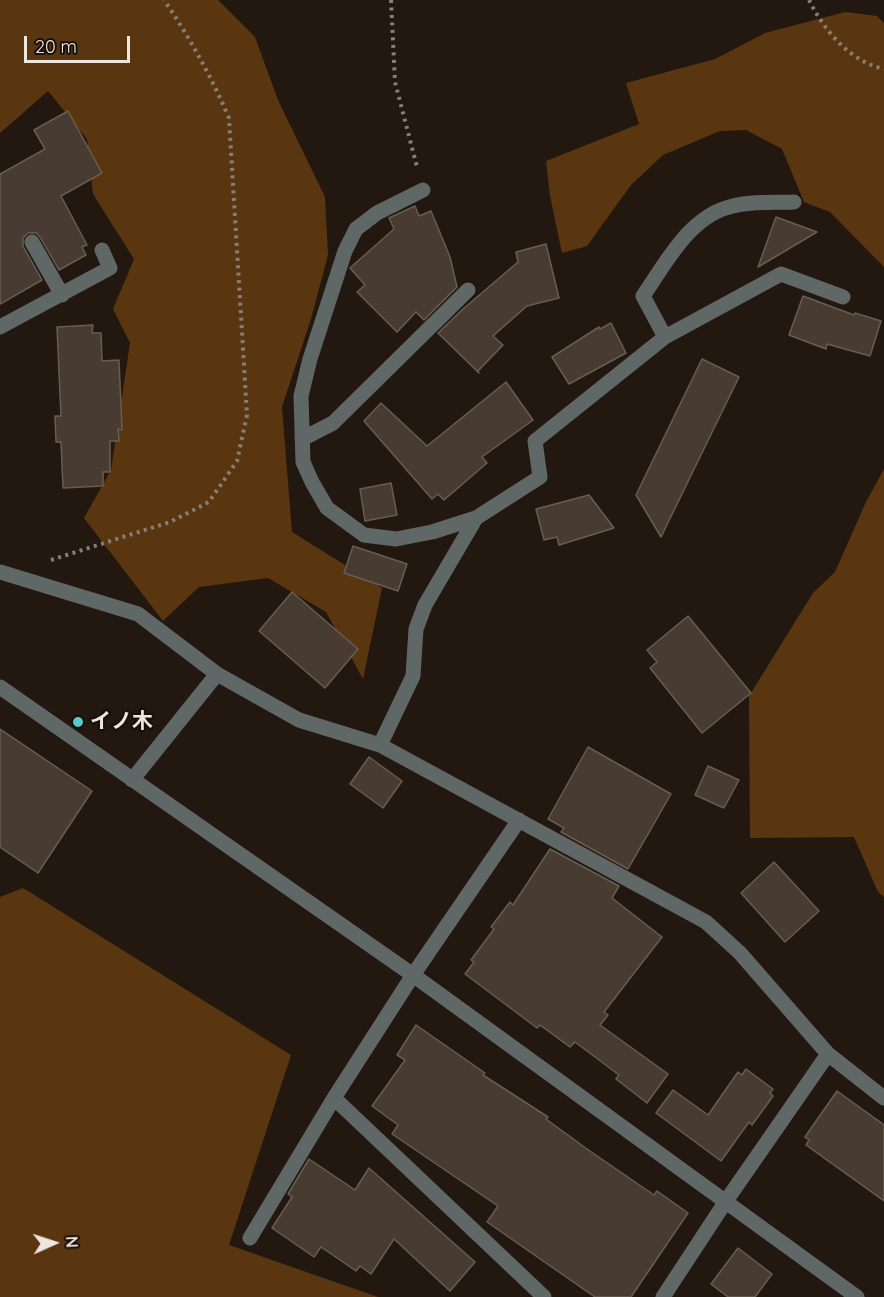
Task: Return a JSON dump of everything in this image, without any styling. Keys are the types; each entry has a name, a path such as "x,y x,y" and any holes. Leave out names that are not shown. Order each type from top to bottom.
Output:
{"street":[{"path":"423,190 377,213 356,229 345,251 324,313 301,396 303,462 327,508 364,535 396,539 432,532 476,518 540,477 535,441 665,337 781,274 843,297"},
{"path":"665,337 643,296 692,230 708,214 734,205 794,202"},
{"path":"32,242 62,295"},
{"path":"0,327 110,268 102,250"},
{"path":"302,439 333,423 468,290"},
{"path":"380,745 413,676 416,629 425,605 476,518"},
{"path":"0,572 138,614 217,674 298,720 380,745 706,922 740,953 828,1054 884,1098"},
{"path":"132,780 217,674"},
{"path":"0,687 412,975 857,1297"},
{"path":"250,1238 334,1098 412,975 519,820"},
{"path":"663,1297 726,1201 828,1054"},
{"path":"334,1098 544,1297"}],"path":[{"path":"50,561 170,522 209,501 237,461 247,415 229,118 213,80 190,37 164,0"},
{"path":"391,0 395,82 423,190"},
{"path":"809,0 819,20 848,53 877,68 884,69"}],"shaded area":[{"path":"0,0 218,0 255,37 278,100 325,197 328,255 311,319 282,407 292,532 382,588 363,679 326,612 268,578 199,587 163,621 84,518 111,470 130,343 113,309 134,259 93,194 87,139 48,91 0,133"},
{"path":"845,12 877,16 884,23 884,267 830,212 804,202 782,149 746,130 720,131 663,155 631,185 587,246 562,253 550,196 546,161 639,124 626,83 715,59 765,33"},
{"path":"884,469 884,897 878,892 854,837 750,838 749,696 813,593 835,572 866,502"},
{"path":"23,888 291,1055 229,1245 378,1297 0,1297 0,897"}],"building":[{"path":"68,111 102,173 61,196 87,245 82,247 86,255 59,270 40,237 36,233 28,233 23,238 23,246 42,280 0,304 0,174 45,149 34,130"},
{"path":"415,206 419,216 431,211 450,257 457,287 424,320 416,312 397,332 357,292 365,285 350,268 394,229 389,218"},
{"path":"776,217 817,232 758,267"},
{"path":"546,244 559,298 527,306 493,336 503,345 478,371 479,373 438,333 518,262 516,252"},
{"path":"803,296 854,315 855,313 881,321 870,356 827,344 826,349 789,335"},
{"path":"611,323 626,353 569,384 552,357 599,327 600,329"},
{"path":"93,325 92,333 101,333 102,361 119,360 122,430 118,429 119,441 110,441 110,472 103,472 103,486 63,488 61,442 56,442 55,416 61,416 57,327"},
{"path":"702,359 739,377 661,537 636,495"},
{"path":"506,382 533,420 482,457 487,463 444,500 438,494 432,499 364,421 381,403 427,446"},
{"path":"391,483 397,515 365,521 360,489"},
{"path":"589,495 614,528 559,545 557,537 544,540 536,509"},
{"path":"353,546 407,564 398,591 344,573"},
{"path":"292,592 358,649 325,688 259,631"},
{"path":"688,616 751,693 702,733 650,668 657,662 647,650"},
{"path":"0,729 92,791 38,873 0,847"},
{"path":"588,747 671,794 628,869 561,832 564,828 548,819"},
{"path":"369,757 402,781 383,808 350,784"},
{"path":"708,766 739,780 724,808 695,795"},
{"path":"550,849 619,886 612,898 662,937 604,1012 608,1015 600,1025 668,1074 647,1103 616,1079 619,1075 575,1042 570,1047 540,1025 537,1028 465,974 474,962 471,960 494,929 491,927 510,902 513,905"},
{"path":"774,862 819,911 785,942 741,893"},
{"path":"416,1025 485,1073 483,1075 548,1117 546,1119 587,1149 654,1195 657,1191 688,1213 631,1297 595,1297 487,1222 498,1206 392,1134 398,1125 372,1106 405,1060 397,1055"},
{"path":"746,1069 773,1089 770,1093 773,1096 752,1125 749,1122 721,1161 656,1113 673,1090 708,1115 738,1072 742,1075"},
{"path":"837,1091 884,1125 884,1201 806,1145 809,1140 805,1137"},
{"path":"309,1159 355,1190 369,1168 475,1262 450,1291 394,1239 371,1274 360,1266 356,1271 321,1247 314,1257 272,1228 292,1197 288,1194"},
{"path":"738,1248 772,1274 755,1297 728,1297 711,1284"}],"place":[{"name":"イノ木","path":"78,722"}]}
